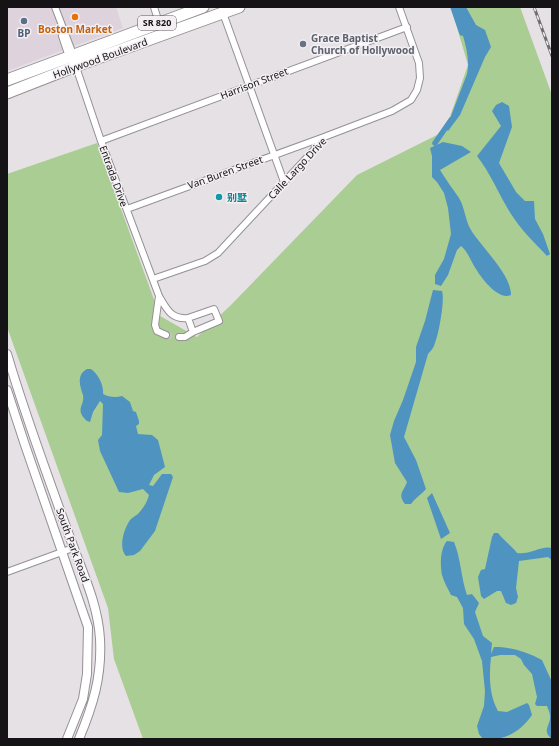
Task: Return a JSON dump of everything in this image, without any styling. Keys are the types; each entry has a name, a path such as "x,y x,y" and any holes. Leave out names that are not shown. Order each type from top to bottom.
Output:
{"highway":[{"name":"Hollywood Boulevard","path":"7,80 204,7"},
{"path":"180,28 201,16 205,11 204,7"},
{"name":"Hollywood Boulevard","path":"7,93 224,10 239,7"}],"street":[{"path":"154,7 159,23"},
{"name":"Calle Largo Drive","path":"153,279 205,261 218,253 324,137 392,111 411,100 417,90 420,78 419,63 399,7"},
{"name":"Entrada Drive","path":"56,9 71,49 101,141 159,296 167,311"},
{"path":"224,10 248,85 284,182"},
{"name":"Harrison Street","path":"101,141 407,26"},
{"name":"Van Buren Street","path":"127,209 324,137"},
{"path":"159,296 155,325 157,331 166,335"},
{"path":"156,315 167,311 182,319 214,309 219,322 193,332 185,337 179,337"},
{"path":"188,318 193,332"},
{"name":"South Park Road","path":"7,354 46,472 96,612 100,640 99,677 95,697 79,739"},
{"name":"South Park Road","path":"7,390 24,445 88,627 89,642 87,674 82,699 67,739"},
{"path":"7,572 74,548"}],"shaded area":[{"path":"7,7 116,7 123,28 7,71"}],"green space":[{"path":"451,7 520,7 552,95 552,739 143,739 114,659 108,608 7,327 7,174 97,143 160,316 197,337 231,305 357,175 445,131 468,65"}],"water":[{"path":"454,7 466,7 476,25 485,30 491,47 485,57 460,115 448,131 446,129 467,74 468,66 468,58 464,40"},
{"path":"502,102 509,106 512,127 499,163 516,192 525,201 534,201 535,219 543,234 550,254 547,256 515,220 487,170 477,156 501,126 492,111 496,105"},
{"path":"443,142 462,146 471,152 440,170 459,198 471,230 501,270 510,287 511,295 506,296 494,291 476,269 461,246 457,250 448,275 441,286 435,284 435,275 444,259 451,234 448,208 444,193 432,177 432,156 430,148"},
{"path":"433,290 442,291 443,295 440,325 435,344 428,354 404,437 416,460 426,489 411,504 405,504 401,495 407,482 395,463 390,435 416,362 416,347"},
{"path":"87,369 94,371 98,377 103,387 103,394 112,397 122,396 130,402 139,421 139,424 136,426 138,434 152,435 158,440 165,467 154,475 149,485 153,486 162,474 171,474 173,477 155,531 140,551 134,555 126,556 122,548 124,533 130,520 142,510 149,495 143,489 128,493 119,492 100,451 98,440 102,435 103,404 100,401 93,412 90,422 83,417 81,413 83,395 80,377 81,374"},
{"path":"432,493 450,533 441,539 427,498"},
{"path":"494,533 498,533 517,553 527,553 548,547 552,548 552,560 548,557 519,561 516,588 518,597 516,603 511,605 506,603 501,591 497,591 484,599 481,596 478,577 481,570 485,569"},
{"path":"447,541 454,542 467,595 472,594 479,603 475,612 483,636 492,643 491,654 494,647 507,648 525,652 542,660 552,682 552,739 547,733 550,716 547,706 537,706 535,704 537,697 532,674 521,659 515,655 500,655 491,657 491,692 498,711 507,712 527,703 532,715 517,731 505,737 483,739 479,734 477,726 484,706 485,691 482,661 474,639 464,624 463,608 457,597 451,595 442,575 441,557 443,548"}],"waterway":[{"path":"453,7 462,33"},
{"path":"435,143 451,120"}],"tunnel":[{"path":"166,335 179,337"}],"railway":[{"path":"534,7 552,56"}],"place":[{"name":"Boston Market","path":"75,17"},
{"name":"BP","path":"24,21"},
{"name":"Grace Baptist Church of Hollywood","path":"303,44"},
{"name":"别墅","path":"219,197"}]}
